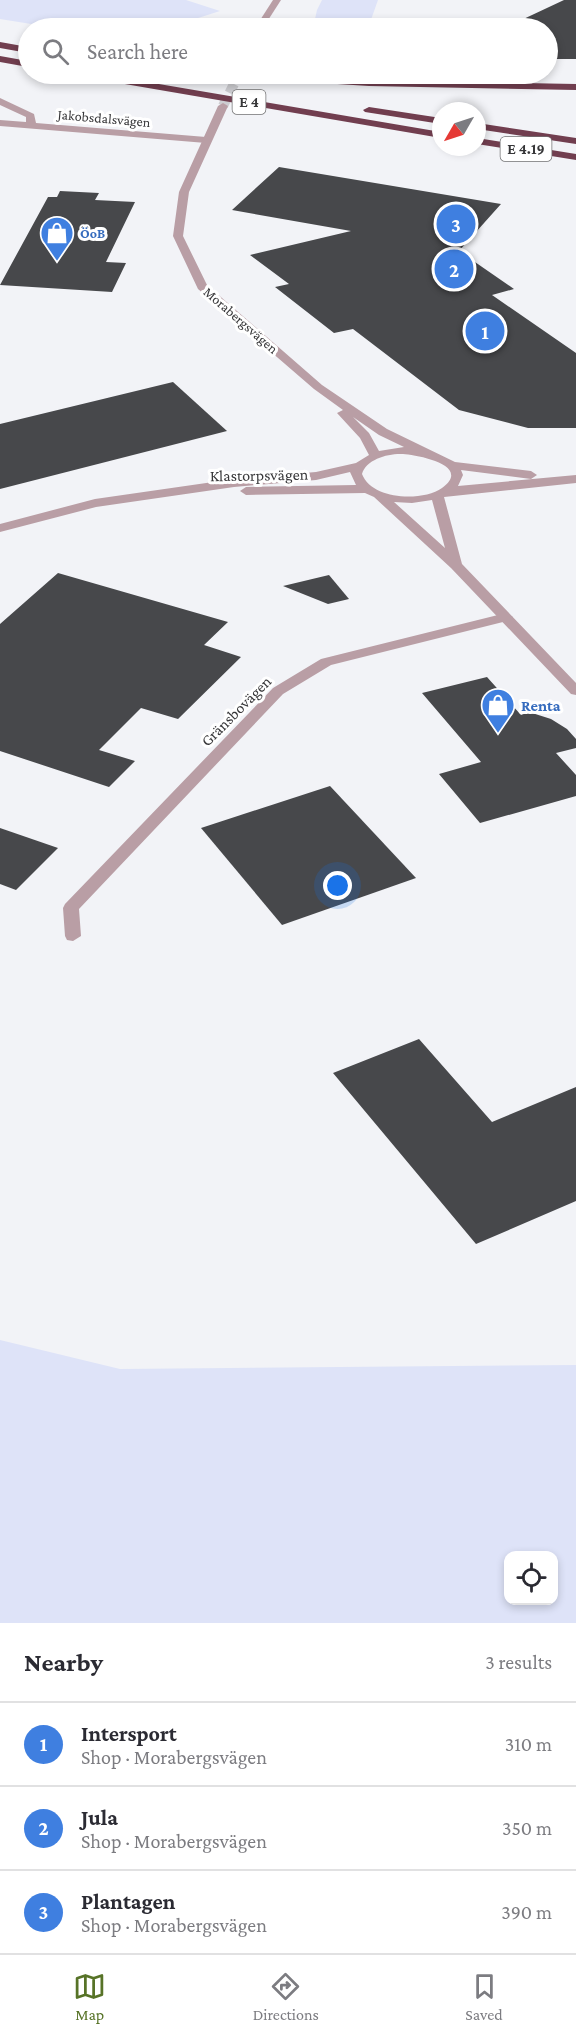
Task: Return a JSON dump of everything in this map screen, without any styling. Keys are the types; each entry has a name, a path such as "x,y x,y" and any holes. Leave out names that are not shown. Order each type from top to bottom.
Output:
{"highway":[{"path":"0,45 18,48"},
{"path":"0,59 18,62"},
{"name":"E 4","path":"143,84 432,133"},
{"name":"E 4","path":"234,84 334,104"},
{"path":"429,84 576,87"},
{"path":"356,108 432,120"},
{"path":"486,127 576,141"},
{"name":"E 4.19","path":"486,141 576,155"}],"street":[{"path":"265,18 277,0"},
{"path":"0,101 31,116 31,125"},
{"name":"Morabergsvägen","path":"223,106 184,192 178,236 202,286 318,387 365,436 375,455"},
{"name":"Jakobsdalsvägen","path":"0,123 206,140"},
{"name":"Morabergsvägen","path":"318,387 383,432 424,452 440,457 451,465"},
{"path":"375,455 396,450 424,452"},
{"name":"Klastorpsvägen","path":"0,528 95,503 153,494 316,476 358,466 375,455"},
{"path":"441,493 456,478 451,465 509,473 576,478"},
{"path":"358,466 356,473 358,481 366,489 379,495 412,500 441,493 576,478"},
{"name":"Klastorpsvägen","path":"153,494 366,489"},
{"path":"441,493 456,565"},
{"path":"379,495 456,565 576,691"},
{"name":"Gränsbovägen","path":"73,936 71,908 278,691 326,662 506,617"}],"shaded area":[{"path":"0,0 186,0 220,11 198,18 18,18 18,22 0,19"},
{"path":"322,0 378,0 372,18 315,18"},
{"path":"0,1340 120,1369 576,1365 576,1623 0,1623"}],"building":[{"path":"564,0 576,0 576,59 558,59 558,18 525,18"},
{"path":"279,167 501,204 459,251 514,289 492,295 576,353 576,428 528,428 459,410 353,329 334,333 275,287 289,284 250,255 351,231 232,210"},
{"path":"60,191 99,193 95,200 135,202 106,262 126,263 112,292 0,285 48,197 57,197"},
{"path":"173,382 227,431 0,489 0,424"},
{"path":"58,573 228,622 204,645 241,657 178,719 141,708 99,750 135,761 109,787 0,751 0,624"},
{"path":"329,575 349,599 328,604 283,586"},
{"path":"487,677 521,715 529,712 551,719 567,729 576,739 576,748 556,753 576,775 576,796 480,823 439,774 481,762 422,693"},
{"path":"330,786 416,878 282,925 201,828"},
{"path":"0,828 58,848 16,890 0,884"},
{"path":"419,1039 492,1122 576,1087 576,1201 476,1244 333,1073"}],"tunnel":[{"path":"223,106 234,84"}],"place":[{"name":"Plantagen","path":"456,224"},
{"name":"ÖoB","path":"57,262"},
{"name":"Jula","path":"454,269"},
{"name":"Intersport","path":"485,331"},
{"name":"Renta","path":"498,734"}]}
